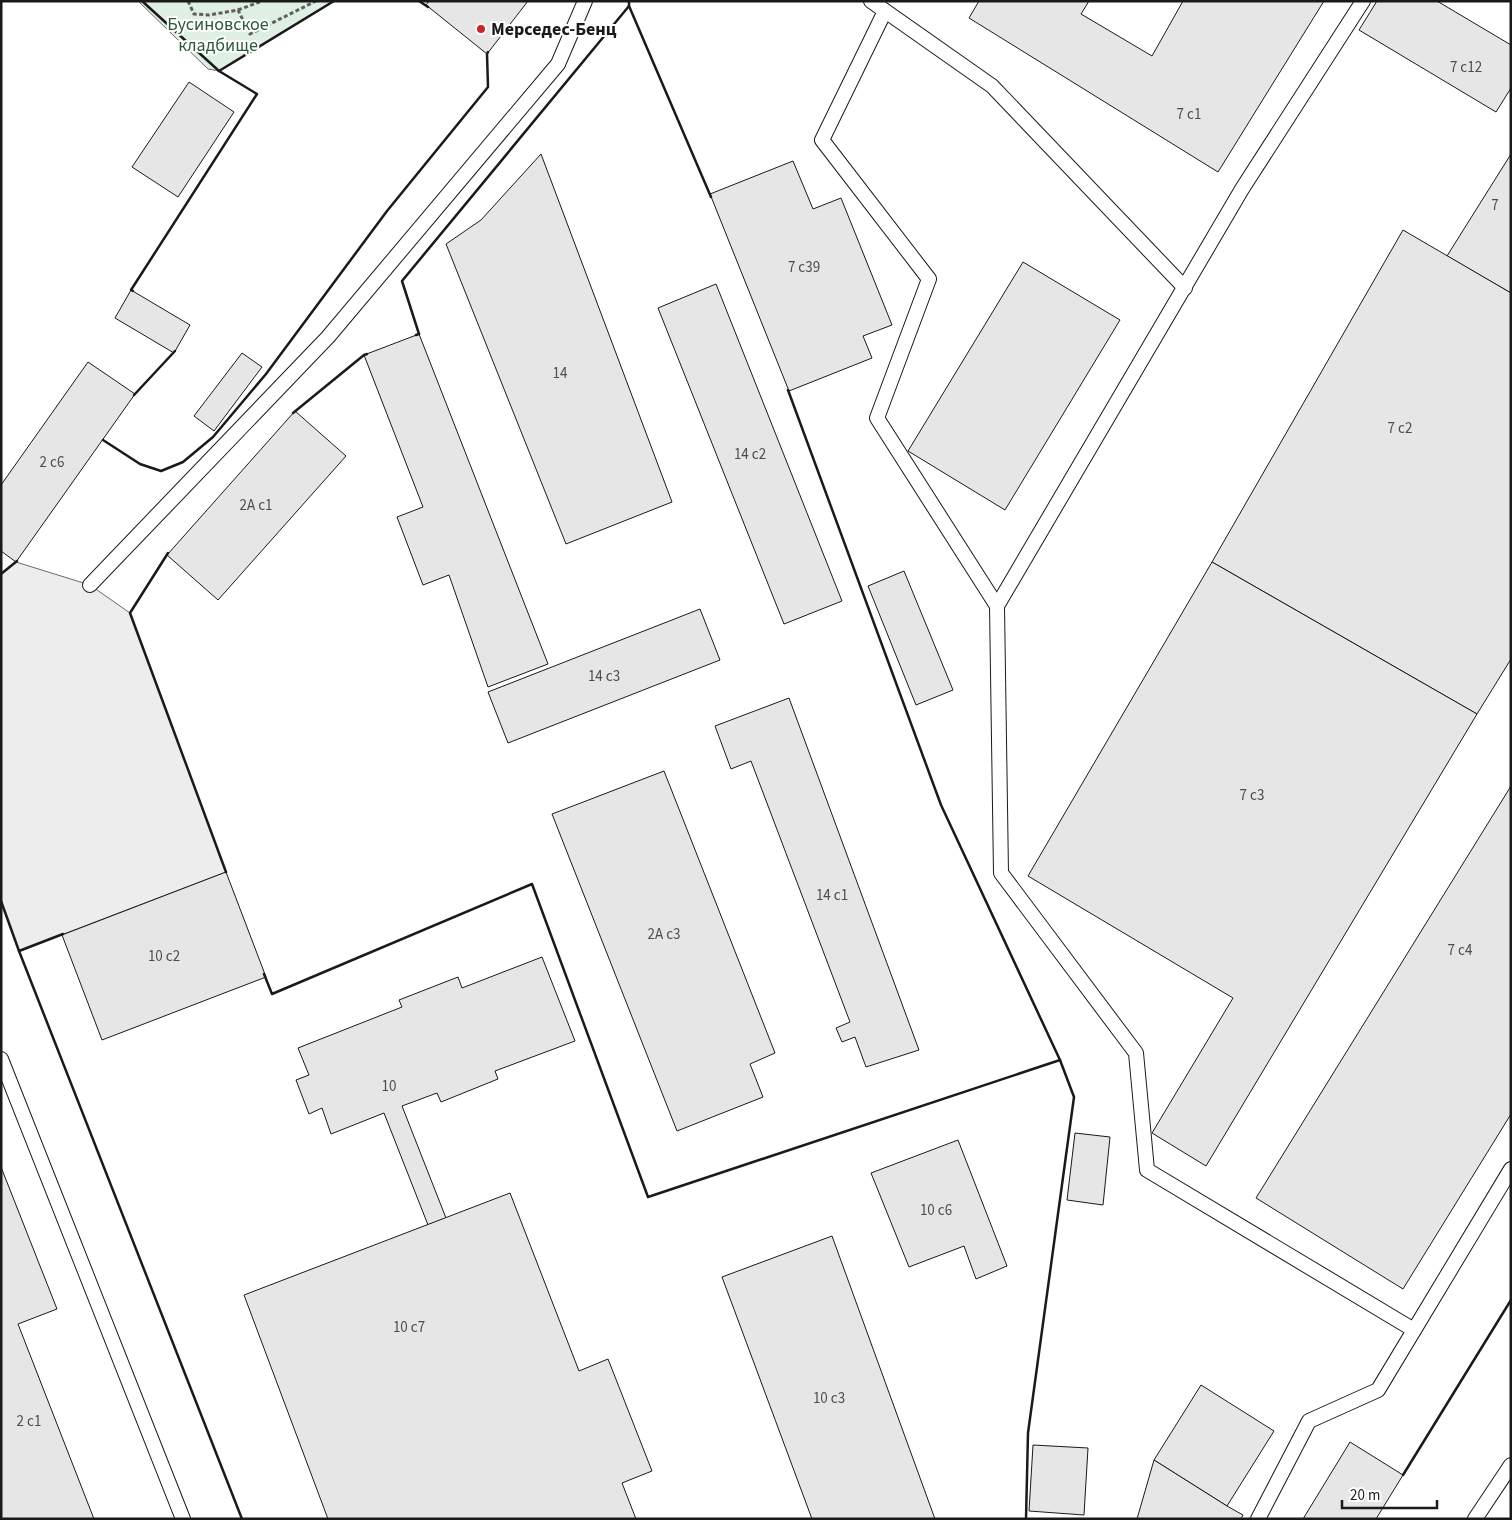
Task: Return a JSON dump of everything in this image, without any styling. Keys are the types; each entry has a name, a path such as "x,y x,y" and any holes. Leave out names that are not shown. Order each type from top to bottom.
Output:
{"lane":[{"path":"90,585 328,337 558,64 585,1"},
{"path":"871,1 992,86 1184,288"},
{"path":"1362,1 1242,189 997,606 1001,873 1136,1054 1147,1170 1414,1330"},
{"path":"884,11 822,140 929,279 876,418 997,606"},
{"path":"1,1059 183,1519"},
{"path":"1258,1519 1309,1421 1378,1390 1511,1169"},
{"path":"1475,1519 1511,1465"}],"path":[{"path":"188,1 194,14 209,16 238,10 262,1"},
{"path":"238,10 250,34 316,1"}],"green space":[{"name":"Бусиновское кладбище","path":"138,1 334,1 219,71 208,69"}],"shaded area":[{"path":"16,562 90,585 130,613 226,872 19,951 1,901 1,574"}],"building":[{"name":"Мерседес-Бенц","path":"429,1 528,1 487,54 426,5"},
{"path":"979,1 1089,1 1081,14 1152,56 1183,1 1324,1 1218,172 969,18"},
{"path":"1377,1 1437,1 1511,45 1511,88 1496,112 1359,30"},
{"path":"189,82 234,112 178,197 132,167"},
{"path":"541,154 672,502 566,544 446,244 481,220"},
{"path":"1511,154 1511,293 1447,256"},
{"path":"793,161 813,209 841,198 892,325 863,336 872,358 789,391 710,194"},
{"path":"1403,230 1511,293 1511,659 1477,714 1212,562"},
{"path":"1023,262 1120,320 1005,510 908,451"},
{"path":"716,284 842,601 784,624 658,308"},
{"path":"131,290 190,325 174,353 115,318"},
{"path":"419,334 548,664 488,687 449,575 423,585 397,517 423,507 364,355"},
{"path":"242,353 262,367 214,431 194,416"},
{"path":"88,362 135,394 16,562 1,551 1,485"},
{"path":"295,411 346,456 218,600 167,555"},
{"path":"1212,562 1477,714 1206,1166 1152,1133 1233,998 1028,876"},
{"path":"904,571 953,690 916,705 868,586"},
{"path":"700,609 720,660 508,743 488,692"},
{"path":"789,698 919,1050 866,1067 855,1037 842,1042 836,1028 850,1022 751,761 731,769 715,726"},
{"path":"664,771 775,1053 750,1064 763,1097 677,1131 552,814"},
{"path":"1511,786 1511,1114 1403,1289 1256,1198"},
{"path":"226,872 266,977 102,1040 62,935"},
{"path":"542,957 575,1041 495,1071 498,1079 441,1102 437,1093 402,1106 446,1218 428,1225 384,1113 331,1134 322,1108 309,1114 296,1080 309,1075 298,1048 402,1007 399,1000 458,977 462,988"},
{"path":"1075,1133 1110,1137 1103,1205 1067,1200"},
{"path":"958,1140 1007,1266 976,1279 964,1246 909,1267 871,1173"},
{"path":"1,1167 57,1309 18,1324 94,1519 1,1519"},
{"path":"510,1193 579,1371 608,1359 652,1471 622,1483 636,1519 328,1519 244,1295"},
{"path":"832,1236 935,1519 812,1519 722,1277"},
{"path":"1201,1385 1274,1431 1227,1506 1154,1460"},
{"path":"1350,1442 1403,1475 1376,1519 1303,1519"},
{"path":"1033,1445 1088,1448 1084,1515 1029,1511"},
{"path":"1154,1460 1243,1515 1241,1519 1137,1519"}],"wall":[{"path":"133,291 131,290 257,94 219,71 142,1"},
{"path":"219,71 334,1"},
{"path":"419,1 428,7"},
{"path":"629,1 629,6 711,197"},
{"path":"416,335 419,334 402,281 629,6"},
{"path":"103,440 140,464 161,471 183,462 213,437 266,374 387,211 488,87 488,52"},
{"path":"134,395 175,351"},
{"path":"293,413 367,354"},
{"path":"788,390 941,805 1060,1060 1074,1097 1028,1433 1026,1519"},
{"path":"168,553 130,613 226,872"},
{"path":"1,574 17,561"},
{"path":"264,974 272,994 532,884 648,1197 1060,1060"},
{"path":"1,901 242,1519"},
{"path":"19,951 63,934"},
{"path":"1403,1475 1511,1300"}],"place":[{"name":"Мерседес-Бенц","path":"481,29"}]}
